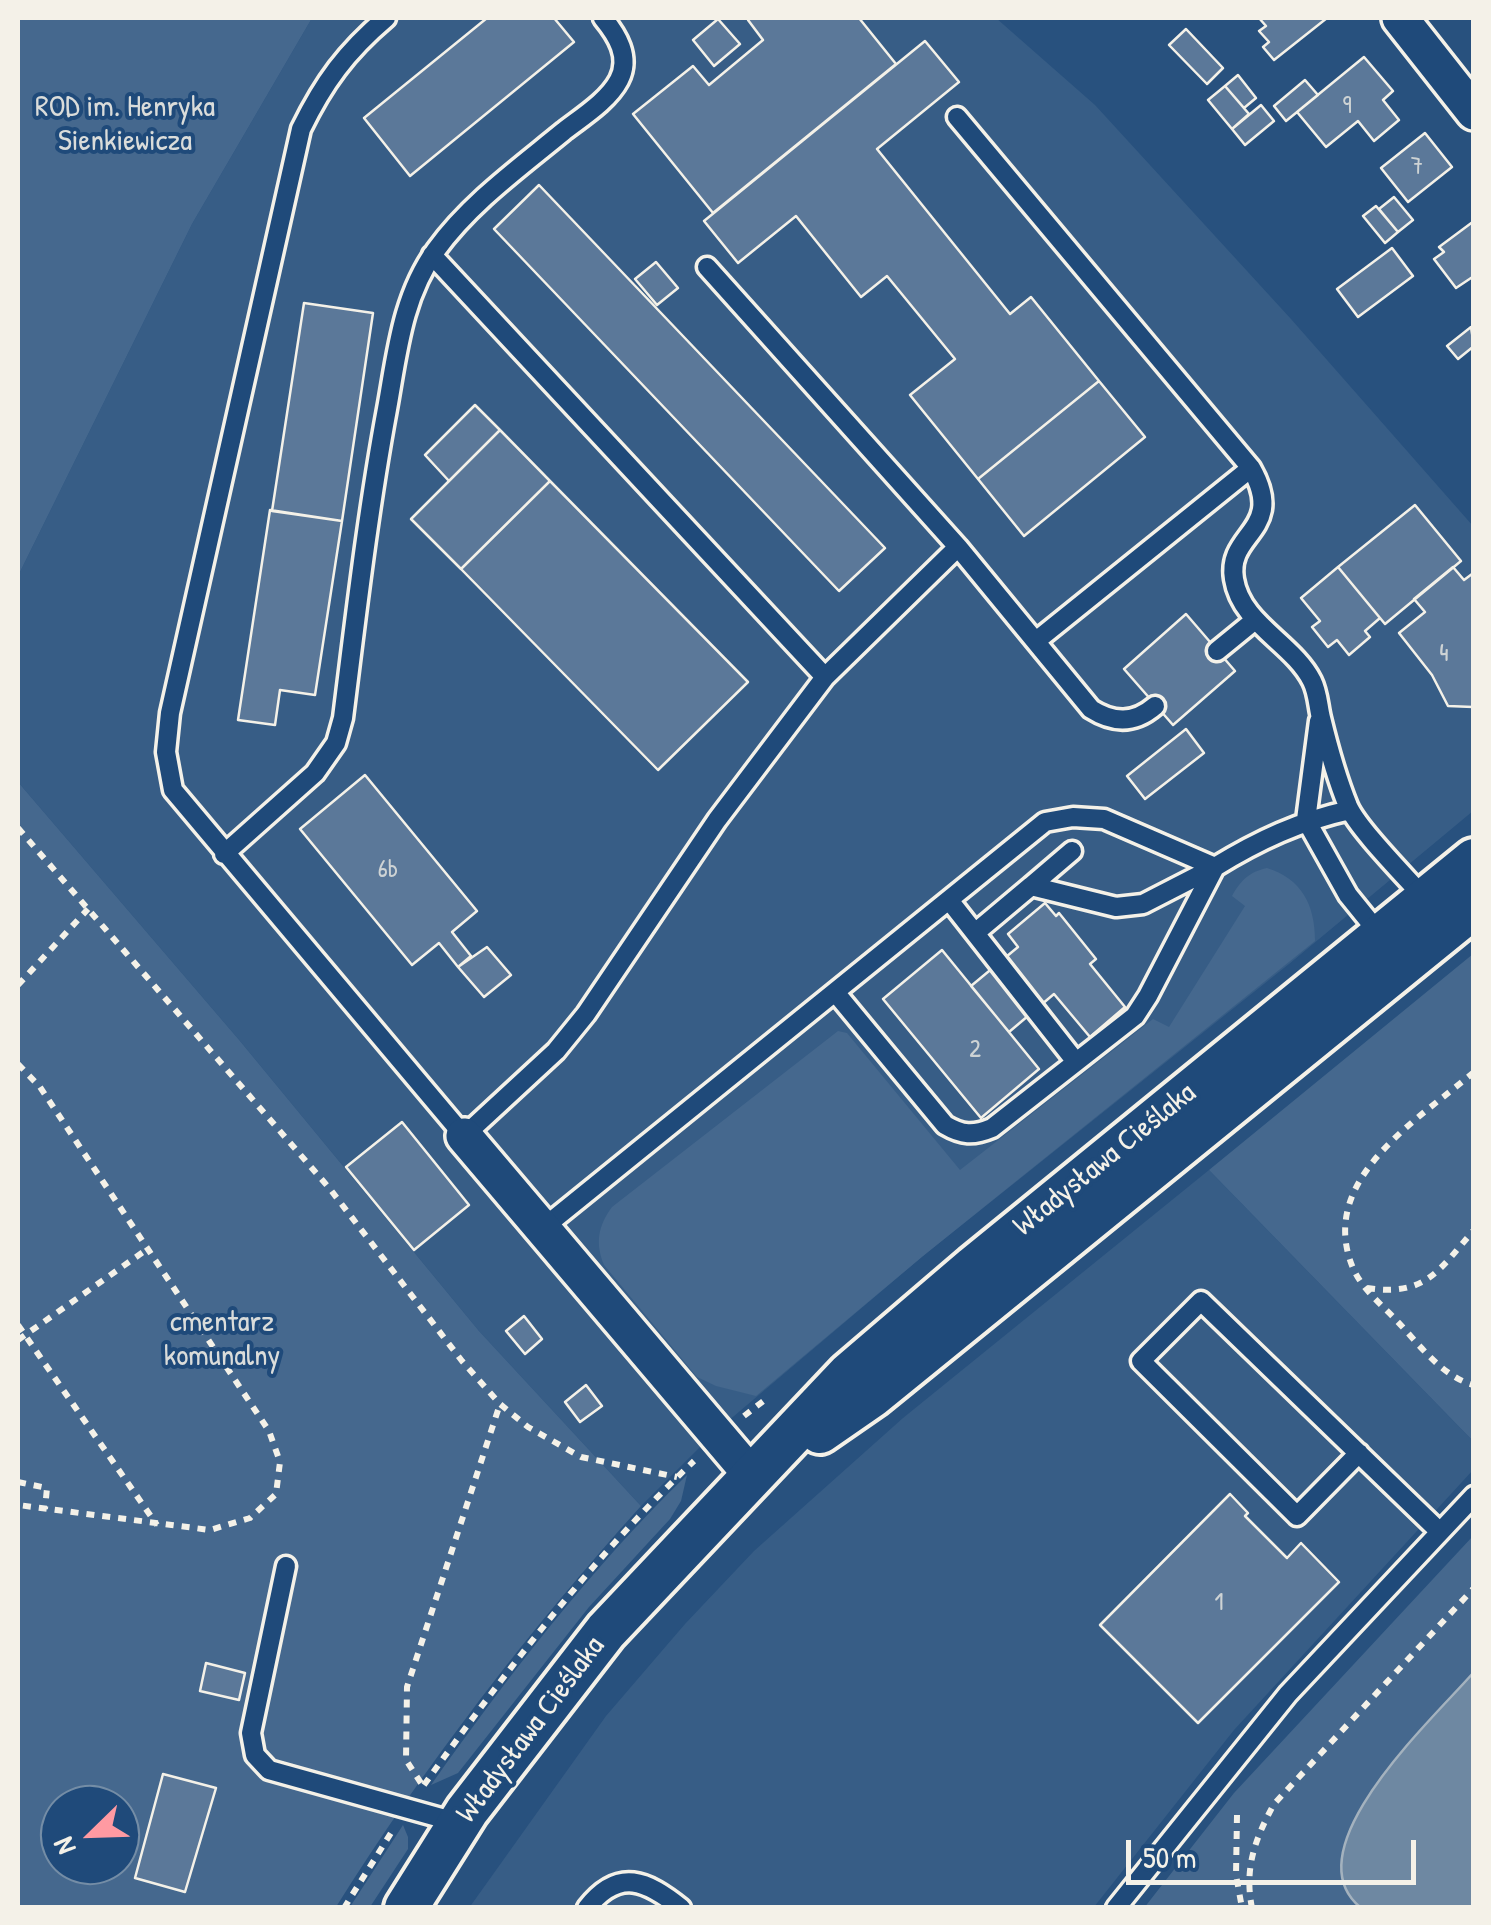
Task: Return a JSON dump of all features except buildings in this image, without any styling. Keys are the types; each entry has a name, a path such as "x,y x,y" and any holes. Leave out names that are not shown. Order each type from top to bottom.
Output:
{"street":[{"path":"1400,18 1474,112"},
{"name":"Władysława Cieślaka","path":"406,1908 460,1823 606,1630 849,1374 974,1267 1392,949 1449,912 1474,860"},
{"path":"464,1136 753,1477"}],"lane":[{"path":"386,18 354,45 323,84 301,128 170,713 166,752 172,790 464,1136 556,1052 754,768 825,677 958,547"},
{"path":"224,854 315,772 336,743 343,718 376,472 404,318 414,288 432,255 466,214 603,100 620,78 624,55 617,34 603,18"},
{"path":"956,117 1251,468 1262,487 1265,507 1238,553 1233,576 1240,599 1256,620 1292,653 1312,681 1350,810 1449,912"},
{"path":"432,255 825,677"},
{"path":"706,267 958,547 1090,709 1110,720 1129,720 1155,706"},
{"path":"1036,641 1251,468"},
{"path":"1218,651 1256,620"},
{"path":"1320,716 1306,820 1348,895 1392,949"},
{"path":"1031,886 1116,907 1142,904 1306,820 1350,810"},
{"path":"543,1228 1045,822 1074,817 1104,819 1215,867"},
{"path":"975,933 1072,852"},
{"path":"835,992 945,1126 960,1134 977,1135 992,1128 1134,1016 1215,867"},
{"path":"949,900 1076,1062"},
{"path":"1359,1453 1297,1516 1141,1361 1202,1301 1439,1530"},
{"path":"1116,1908 1288,1694 1474,1496"},
{"path":"286,1566 251,1733 255,1756 268,1770 460,1823"},
{"path":"587,1908 606,1890 636,1882 652,1885 681,1908"}],"path":[{"path":"18,828 330,1189 500,1404 528,1427 580,1457 677,1476"},
{"path":"18,985 88,909"},
{"path":"18,1064 40,1088 269,1432 280,1462 276,1494 250,1518 210,1530 18,1505"},
{"path":"1474,1072 1375,1157 1356,1182 1347,1214 1347,1242 1353,1267 1366,1288 1443,1368 1474,1386"},
{"path":"1366,1288 1414,1288 1432,1279 1471,1236"},
{"path":"21,1337 146,1250"},
{"path":"18,1324 21,1337 158,1526"},
{"path":"424,1786 406,1760 407,1686 500,1404"},
{"path":"344,1908 408,1808 487,1698 571,1592 677,1476 718,1438"},
{"path":"18,1482 47,1488 45,1509"},
{"path":"1252,1908 1248,1886 1250,1857 1274,1804 1474,1588"},
{"path":"1237,1816 1236,1876 1242,1908"}],"shaded area":[{"path":"312,18 996,18 1095,105 1473,526 1473,811 1289,964 923,1256 714,1433 641,1506 479,1331 240,1041 18,782 18,576 192,224"},
{"path":"1209,1170 1473,1441 1473,1470 1234,1730 1094,1907 469,1908 606,1716 754,1551 903,1418"},
{"path":"1473,1673 1473,1907 1360,1907 1343,1882 1343,1852 1355,1819 1376,1784"}],"green space":[{"name":"ROD im. Henryka Sienkiewicza","path":"18,18 312,18 192,224 18,576"},
{"name":"cmentarz komunalny","path":"18,782 240,1041 479,1331 641,1506 558,1601 480,1700 336,1907 18,1907"},
{"path":"1267,868 1289,879 1304,895 1315,941 923,1256 756,1396 697,1377 604,1265 599,1235 612,1207 838,1031 847,1033 960,1170 1153,1019 1169,1027 1245,906 1232,896 1235,890 1250,874"},
{"path":"1473,954 1473,1441 1209,1170"},
{"path":"687,1475 681,1501 670,1519 589,1607 458,1773 431,1785 552,1624 617,1547"},
{"path":"1473,1536 1473,1907 1144,1908 1234,1793"},
{"path":"403,1825 408,1849 370,1907 350,1907"}]}
